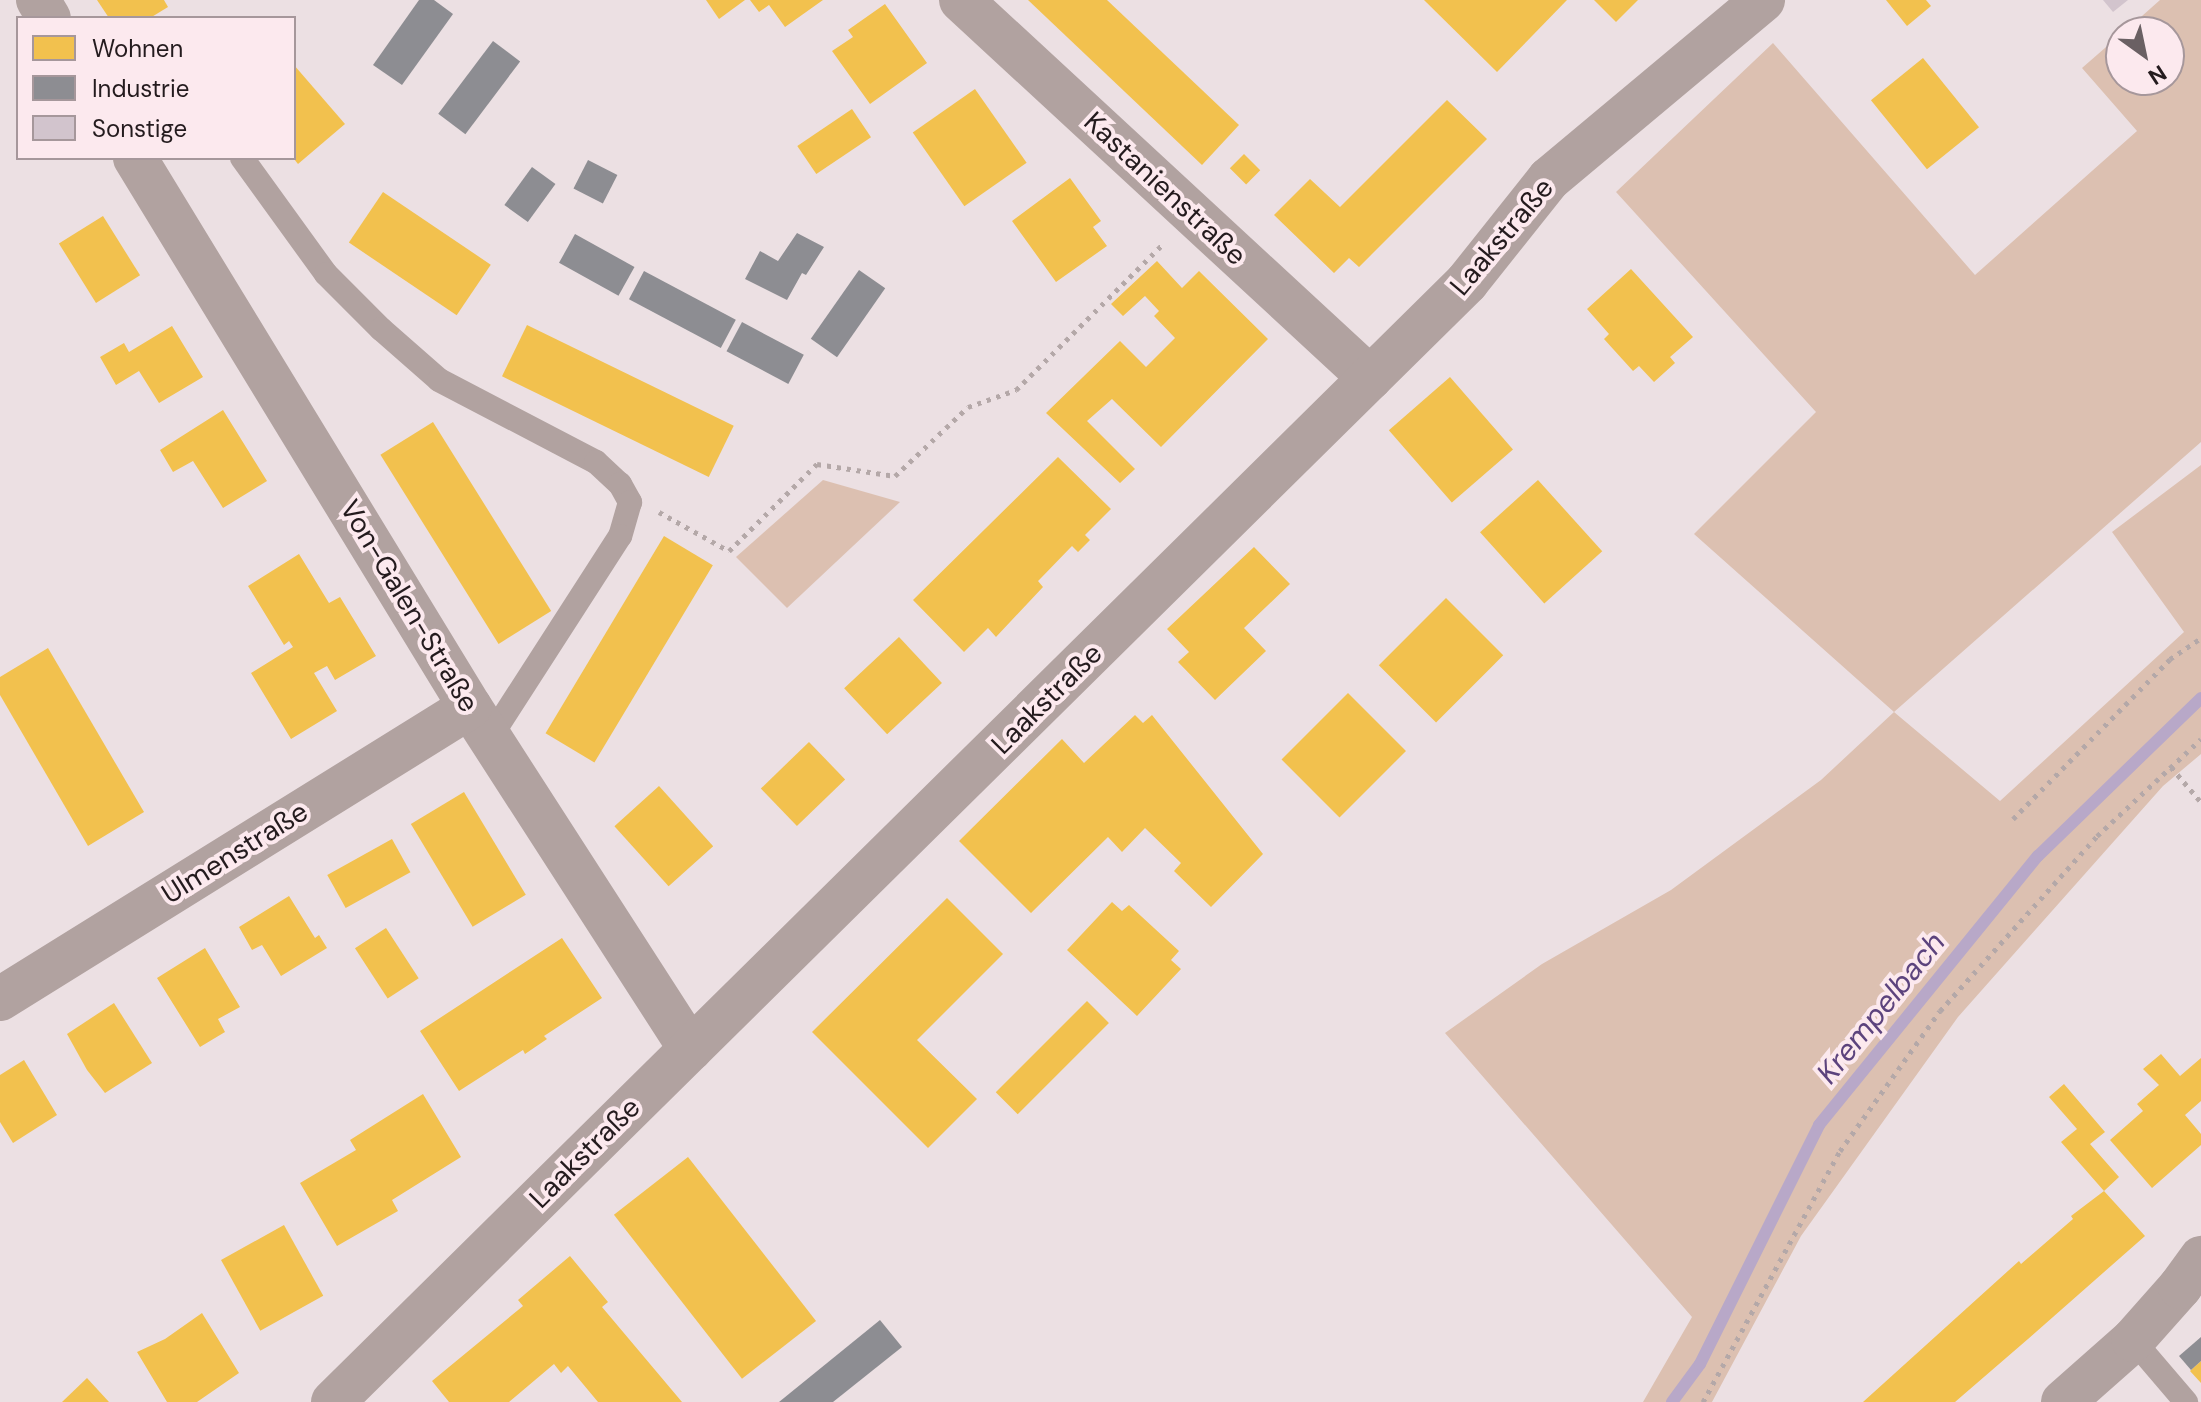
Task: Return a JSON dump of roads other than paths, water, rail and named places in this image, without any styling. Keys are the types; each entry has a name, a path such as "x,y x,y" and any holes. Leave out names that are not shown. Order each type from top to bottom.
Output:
{"street":[{"name":"Kastanienstraße","path":"961,0 1370,378"},
{"name":"Laakstraße","path":"333,1402 1467,282 1549,179 1763,0"},
{"name":"Von-Galen-Straße","path":"136,160 480,722 690,1049"},
{"name":"Ulmenstraße","path":"0,999 480,722"},
{"path":"2063,1402 2133,1340 2201,1258"}],"lane":[{"path":"243,160 326,274 381,329 439,380 596,462 620,484 630,502 620,536 480,722"},
{"path":"2133,1340 2186,1402"}],"waterway":[{"name":"Krempelbach","path":"1672,1402 1700,1364 1819,1125 2038,856 2201,698"}]}
